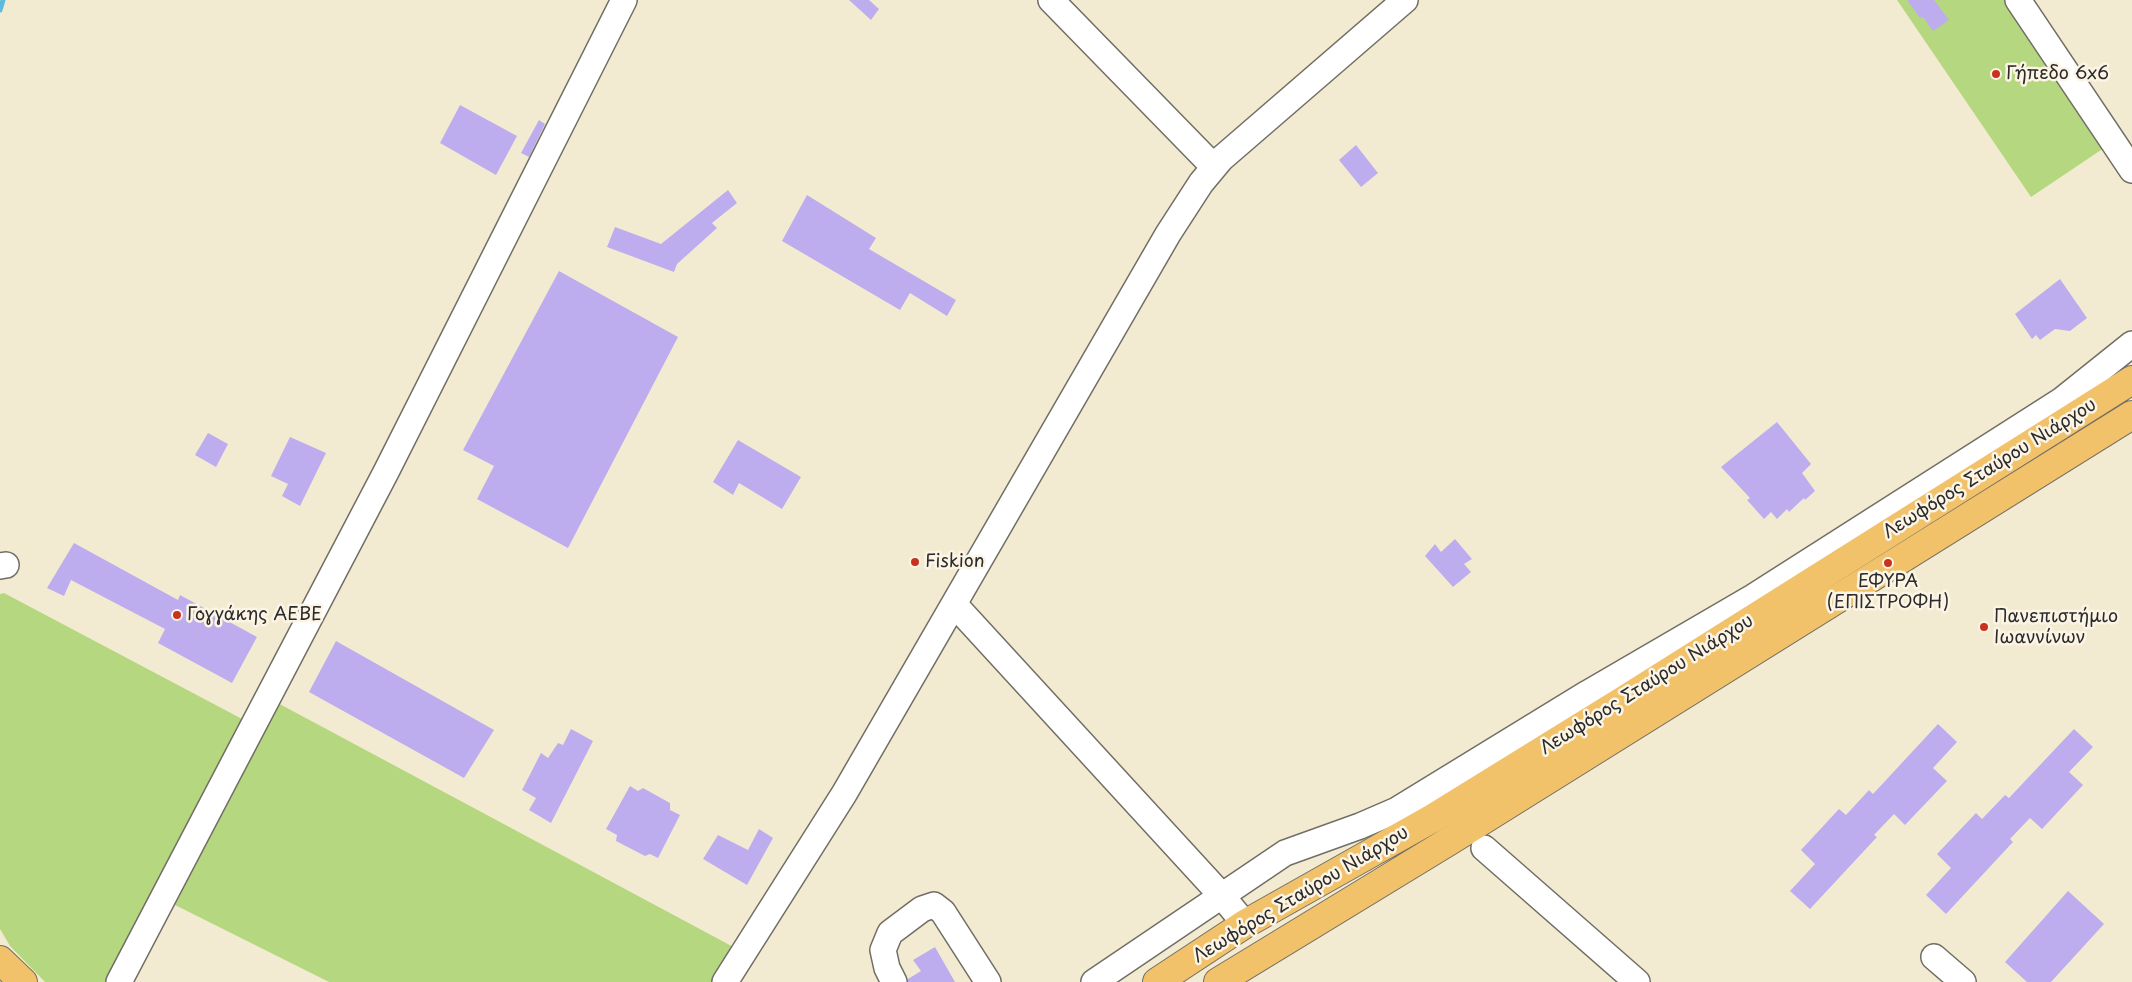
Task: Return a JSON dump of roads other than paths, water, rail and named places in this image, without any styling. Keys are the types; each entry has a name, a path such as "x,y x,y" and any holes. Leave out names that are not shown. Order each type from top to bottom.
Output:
{"main road":[{"name":"Λεωφόρος Σταύρου Νιάρχου","path":"1157,982 1245,924 1441,812 2132,380"},
{"name":"Λεωφόρος Σταύρου Νιάρχου","path":"1218,982 1451,840 2132,415"},
{"path":"0,960 22,982"}],"street":[{"path":"119,982 386,472 624,0"},
{"path":"1051,0 1214,166"},
{"path":"724,982 844,794 1168,234 1214,166 1405,0"},
{"path":"2018,0 2132,170"},
{"path":"1094,982 1285,853 1360,826 1397,810 1580,698 1753,597 2062,400 2132,344"},
{"path":"954,604 1222,896 1245,924"},
{"path":"1484,848 1630,980"},
{"path":"894,982 887,968 883,950 890,933 922,909 934,905 943,912 988,982"},
{"path":"1934,957 1963,982"}],"waterway":[{"path":"0,10 3,0"}],"place":[{"name":"Γήπεδο 6x6","path":"1996,74"},
{"name":"Fiskion","path":"915,562"},
{"name":"ΕΦΥΡΑ (ΕΠΙΣΤΡΟΦΗ)","path":"1888,563"},
{"name":"Γογγάκης ΑΕΒΕ","path":"177,615"},
{"name":"Πανεπιστήμιο Ιωαννίνων","path":"1984,627"}]}
